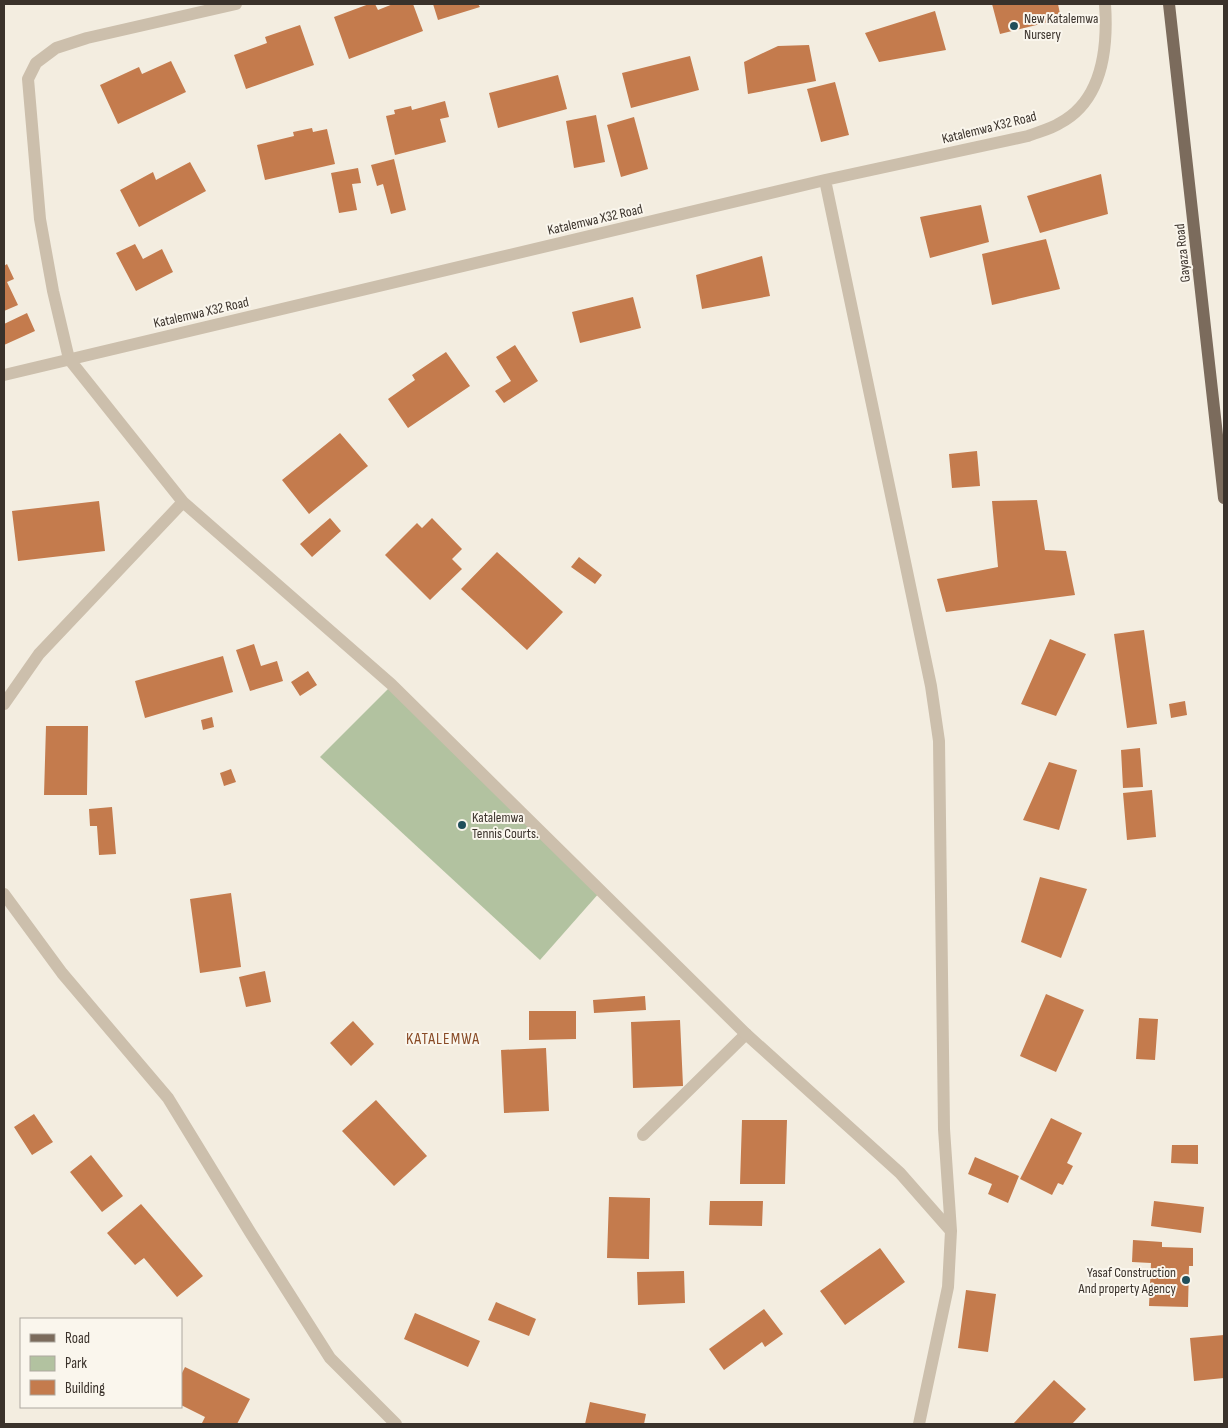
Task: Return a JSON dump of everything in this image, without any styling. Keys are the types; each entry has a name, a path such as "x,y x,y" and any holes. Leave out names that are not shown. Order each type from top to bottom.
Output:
{"main road":[{"name":"Gayaza Road","path":"1169,4 1220,416 1224,498"}],"street":[{"path":"236,4 87,38 56,48 36,63 28,79 40,219 53,291 69,359 182,502 391,684 746,1034 900,1173 951,1231"},
{"name":"Katalemwa X32 Road","path":"4,375 824,180 1028,136 1060,124 1080,109 1096,85 1105,54 1106,4"},
{"path":"824,180 931,686 939,741 944,1129 951,1231 948,1287 919,1424"},
{"path":"4,704 39,654 182,502"},
{"path":"4,894 62,973 168,1098 330,1358 396,1424"},
{"path":"643,1135 746,1034"}],"green space":[{"name":"Katalemwa Tennis Courts.","path":"391,686 600,892 540,960 320,757"}],"building":[{"path":"369,4 375,4 378,10 393,4 413,4 423,31 349,59 334,17"},
{"path":"433,4 478,4 480,7 438,20"},
{"name":"New Katalemwa Nursery","path":"992,4 1058,4 1061,19 1000,34"},
{"path":"935,11 946,50 879,62 865,33"},
{"path":"300,25 314,65 246,89 234,55 267,43 265,37"},
{"path":"809,45 816,81 748,94 744,62 778,46"},
{"path":"690,56 699,90 631,108 622,73"},
{"path":"171,61 186,92 118,124 100,85 139,67 142,74"},
{"path":"558,75 567,109 498,128 489,93"},
{"path":"835,82 849,135 821,142 807,89"},
{"path":"445,101 449,117 440,119 446,142 395,155 386,116 395,114 394,110 411,106 412,110"},
{"path":"596,115 605,162 574,168 566,121"},
{"path":"634,117 648,169 621,177 607,125"},
{"path":"312,128 313,132 327,129 335,164 265,180 257,145 294,136 293,132"},
{"path":"394,159 406,210 391,214 383,184 377,186 371,165"},
{"path":"190,162 206,191 139,227 120,190 153,172 156,180"},
{"path":"358,168 361,183 352,184 357,210 339,213 331,173"},
{"path":"1101,174 1108,214 1040,233 1027,196"},
{"path":"981,205 989,242 930,258 920,217"},
{"path":"1046,239 1060,289 992,305 982,254"},
{"path":"135,244 143,259 162,249 173,272 136,291 116,253"},
{"path":"762,256 770,296 702,309 696,275"},
{"path":"7,264 14,279 7,282 18,305 4,311 4,266"},
{"path":"633,297 641,328 580,343 572,312"},
{"path":"27,313 35,331 4,345 4,324"},
{"path":"515,345 538,381 504,403 495,391 511,381 496,357"},
{"path":"446,352 470,386 408,428 388,399 415,380 412,375"},
{"path":"340,433 368,466 309,514 282,480"},
{"path":"977,451 980,486 952,488 949,454"},
{"path":"1037,500 1045,550 1066,551 1075,595 946,612 937,579 998,567 992,501"},
{"path":"99,501 105,551 18,561 12,511"},
{"path":"330,518 341,531 312,557 300,544"},
{"path":"432,518 462,549 452,559 462,569 430,600 385,555 417,523 422,528"},
{"path":"497,552 563,612 527,650 461,589"},
{"path":"579,557 602,575 595,584 571,567"},
{"path":"1144,630 1157,724 1127,728 1114,634"},
{"path":"1050,639 1086,654 1056,716 1021,704"},
{"path":"254,644 261,666 277,661 283,681 250,691 236,650"},
{"path":"223,656 233,692 145,718 135,681"},
{"path":"308,671 317,685 300,696 291,682"},
{"path":"1185,701 1187,715 1171,718 1169,704"},
{"path":"212,717 214,727 203,730 201,720"},
{"path":"46,726 88,726 87,795 44,795"},
{"path":"1140,748 1143,787 1123,788 1121,750"},
{"path":"1049,762 1077,770 1059,830 1023,820"},
{"path":"231,769 236,782 224,786 220,773"},
{"path":"1152,790 1156,837 1127,840 1123,793"},
{"path":"112,807 116,854 99,855 97,826 90,826 89,809"},
{"path":"1040,877 1087,889 1061,958 1021,942"},
{"path":"231,893 241,967 200,973 190,899"},
{"path":"265,971 271,1002 246,1007 239,977"},
{"path":"1046,994 1084,1010 1056,1072 1020,1056"},
{"path":"645,996 646,1010 594,1013 593,1000"},
{"path":"529,1011 576,1011 576,1039 529,1040"},
{"path":"1139,1018 1158,1019 1155,1060 1136,1059"},
{"path":"680,1020 683,1086 633,1088 631,1022"},
{"path":"353,1021 374,1044 351,1066 330,1043"},
{"path":"546,1048 549,1111 504,1113 501,1050"},
{"path":"376,1100 427,1156 394,1186 342,1131"},
{"path":"34,1114 53,1142 32,1155 14,1127"},
{"path":"1051,1118 1082,1133 1067,1163 1073,1166 1063,1185 1058,1183 1052,1195 1020,1179"},
{"path":"742,1120 787,1120 785,1184 740,1184"},
{"path":"1172,1145 1198,1145 1198,1164 1171,1163"},
{"path":"91,1155 123,1196 102,1212 70,1172"},
{"path":"975,1157 1019,1176 1008,1203 988,1194 992,1184 968,1174"},
{"path":"609,1197 650,1198 649,1259 607,1258"},
{"path":"710,1201 763,1201 762,1226 709,1225"},
{"path":"1154,1201 1204,1207 1201,1233 1151,1226"},
{"path":"141,1204 203,1276 177,1297 144,1258 135,1265 107,1233"},
{"path":"1133,1240 1162,1242 1162,1247 1193,1248 1193,1266 1189,1266 1188,1307 1149,1306 1151,1263 1132,1262"},
{"path":"880,1248 905,1282 845,1325 820,1291"},
{"path":"684,1271 685,1303 638,1305 637,1272"},
{"path":"966,1290 996,1294 988,1352 958,1348"},
{"path":"496,1302 536,1319 529,1336 488,1320"},
{"path":"764,1309 783,1334 765,1347 762,1342 724,1370 709,1349"},
{"path":"415,1313 480,1341 468,1367 404,1339"},
{"path":"1224,1335 1224,1378 1194,1381 1190,1338"},
{"path":"185,1367 250,1399 237,1424 202,1423 205,1417 182,1406 182,1373"},
{"path":"1054,1380 1086,1409 1072,1424 1013,1424"},
{"path":"590,1402 646,1414 644,1424 585,1424"}],"place":[{"name":"New Katalemwa Nursery","path":"1014,26"},
{"name":"Katalemwa Tennis Courts.","path":"462,825"},
{"name":"Yasaf Construction And property Agency","path":"1186,1280"}],"district":[{"name":"KATALEMWA","path":"443,1038"}]}
